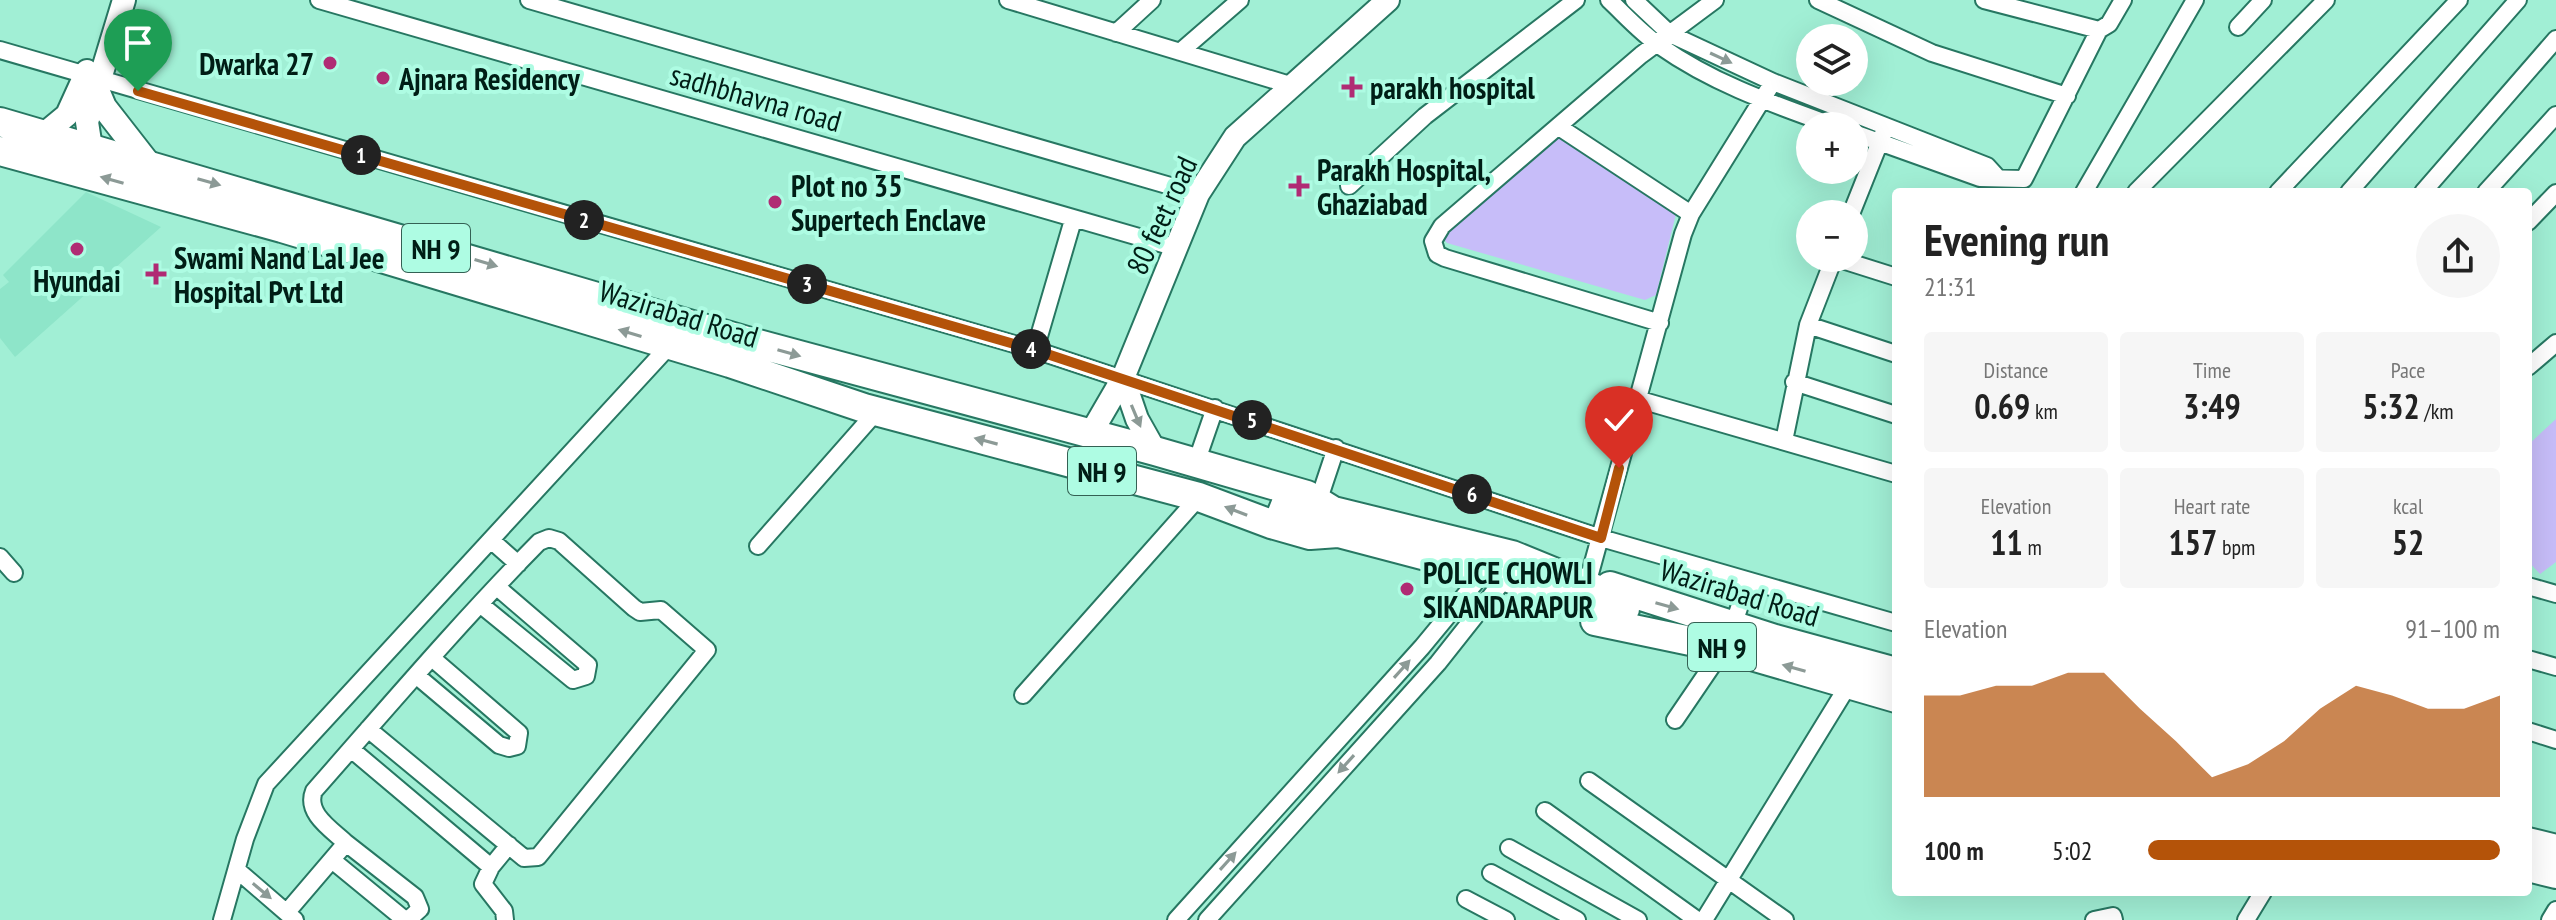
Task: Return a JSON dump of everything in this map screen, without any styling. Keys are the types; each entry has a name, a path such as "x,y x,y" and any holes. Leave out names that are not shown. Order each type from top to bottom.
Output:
{"highway":[{"name":"Wazirabad Road","path":"0,122 747,341 1091,433 1307,495 1330,515 1495,575 1568,584"},
{"name":"Wazirabad Road","path":"3,156 282,228 670,345 870,410 1199,497 1310,535 1330,515"},
{"name":"Wazirabad Road","path":"1330,515 1497,550 1568,584 1729,637 1849,684 1892,697"},
{"name":"Wazirabad Road","path":"1568,584 1567,607 1606,626 1729,637 1892,671"},
{"path":"2536,863 2556,849"}],"main road":[{"path":"93,81 104,107 150,166"}],"street":[{"path":"91,148 87,122 109,0"},
{"path":"44,134 67,115 93,81 124,0"},
{"name":"sadhbhavna road","path":"319,0 1177,248"},
{"path":"529,0 1198,194"},
{"path":"1008,0 1290,85"},
{"path":"1116,33 1152,0"},
{"path":"1180,52 1240,0"},
{"name":"80 feet road","path":"1123,378 1198,194 1235,137 1388,0"},
{"path":"1349,186 1425,116 1576,0"},
{"path":"1609,0 1663,39 1702,74 1796,112"},
{"path":"1634,0 1663,39 1773,82 1882,136"},
{"path":"1660,323 1445,258 1434,249 1434,234 1663,39 1715,0"},
{"path":"1818,0 1932,53 2067,96"},
{"path":"1984,0 2099,30"},
{"path":"1868,134 1987,166 1997,177 2016,181 2028,176 2099,30 2109,24 2123,0"},
{"path":"2086,188 2195,0"},
{"path":"2238,27 2263,0"},
{"path":"2140,188 2326,0"},
{"path":"2282,188 2459,0"},
{"path":"2353,188 2518,0"},
{"path":"2426,188 2556,39"},
{"path":"0,50 93,81 1035,350 1601,538 1892,622"},
{"path":"1568,584 1601,538 1637,399 1691,214 1773,82"},
{"path":"2490,188 2556,115"},
{"path":"1559,127 1691,214"},
{"path":"1857,200 1882,136"},
{"path":"2532,218 2556,193"},
{"path":"1035,350 1073,220"},
{"path":"1868,268 1892,276"},
{"path":"1784,441 1808,325 1829,272"},
{"path":"1808,325 1892,353"},
{"path":"2532,364 2556,343"},
{"path":"222,920 255,809 266,784 670,345"},
{"path":"1091,433 1123,378"},
{"path":"1123,378 1137,419 1155,451"},
{"path":"1794,382 1892,414"},
{"path":"1637,399 1892,473"},
{"path":"1196,463 1215,408"},
{"path":"758,546 870,410"},
{"path":"1330,515 1336,448"},
{"path":"1023,695 1199,497"},
{"path":"332,860 406,920 420,909 415,897 346,843 313,810 310,800 368,729 539,542 549,538 559,541 634,608 645,612 661,610 707,650 538,857 524,858 368,729"},
{"path":"491,540 518,564"},
{"path":"0,557 14,573"},
{"path":"1176,920 1422,647 1495,575"},
{"path":"1207,920 1438,663 1495,575"},
{"path":"1675,720 1729,637 1748,581"},
{"path":"480,604 573,680 582,680 586,676 588,665 497,587"},
{"path":"417,676 499,745 509,748 517,746 519,733 432,658"},
{"path":"2532,660 2556,667"},
{"path":"1704,920 1849,684"},
{"path":"2532,732 2556,740"},
{"path":"351,749 491,867"},
{"path":"1589,781 1785,920"},
{"path":"1545,811 1697,920"},
{"path":"237,870 291,916 346,843"},
{"path":"505,920 504,911 483,884 491,867 509,845"},
{"path":"1509,848 1638,920"},
{"path":"2536,863 2556,891"},
{"path":"1491,873 1577,920"},
{"path":"2246,920 2261,896"},
{"path":"1466,899 1506,920"},
{"path":"2550,920 2556,910"},
{"path":"2094,920 2113,916 2114,920"}],"shaded area":[{"path":"1551,126 1676,214 1656,295 1645,300 1447,243 1435,229"},
{"name":"Hyundai","path":"86,192 161,227 15,357 0,338 0,289 9,282 3,275"},
{"path":"2556,419 2556,562 2540,574 2532,565 2532,441"}],"place":[{"name":"Dwarka 27","path":"330,63"},
{"name":"Ajnara Residency","path":"383,78"},
{"name":"parakh hospital","path":"1352,87"},
{"name":"Parakh Hospital, Ghaziabad","path":"1299,186"},
{"name":"Plot no 35 Supertech Enclave","path":"775,202"},
{"name":"Hyundai","path":"77,249"},
{"name":"Swami Nand Lal Jee Hospital Pvt Ltd","path":"156,274"},
{"name":"POLICE CHOWLI SIKANDARAPUR","path":"1407,589"}],"route":[{"path":"138,91 1035,350 1601,538 1619,468"}]}
